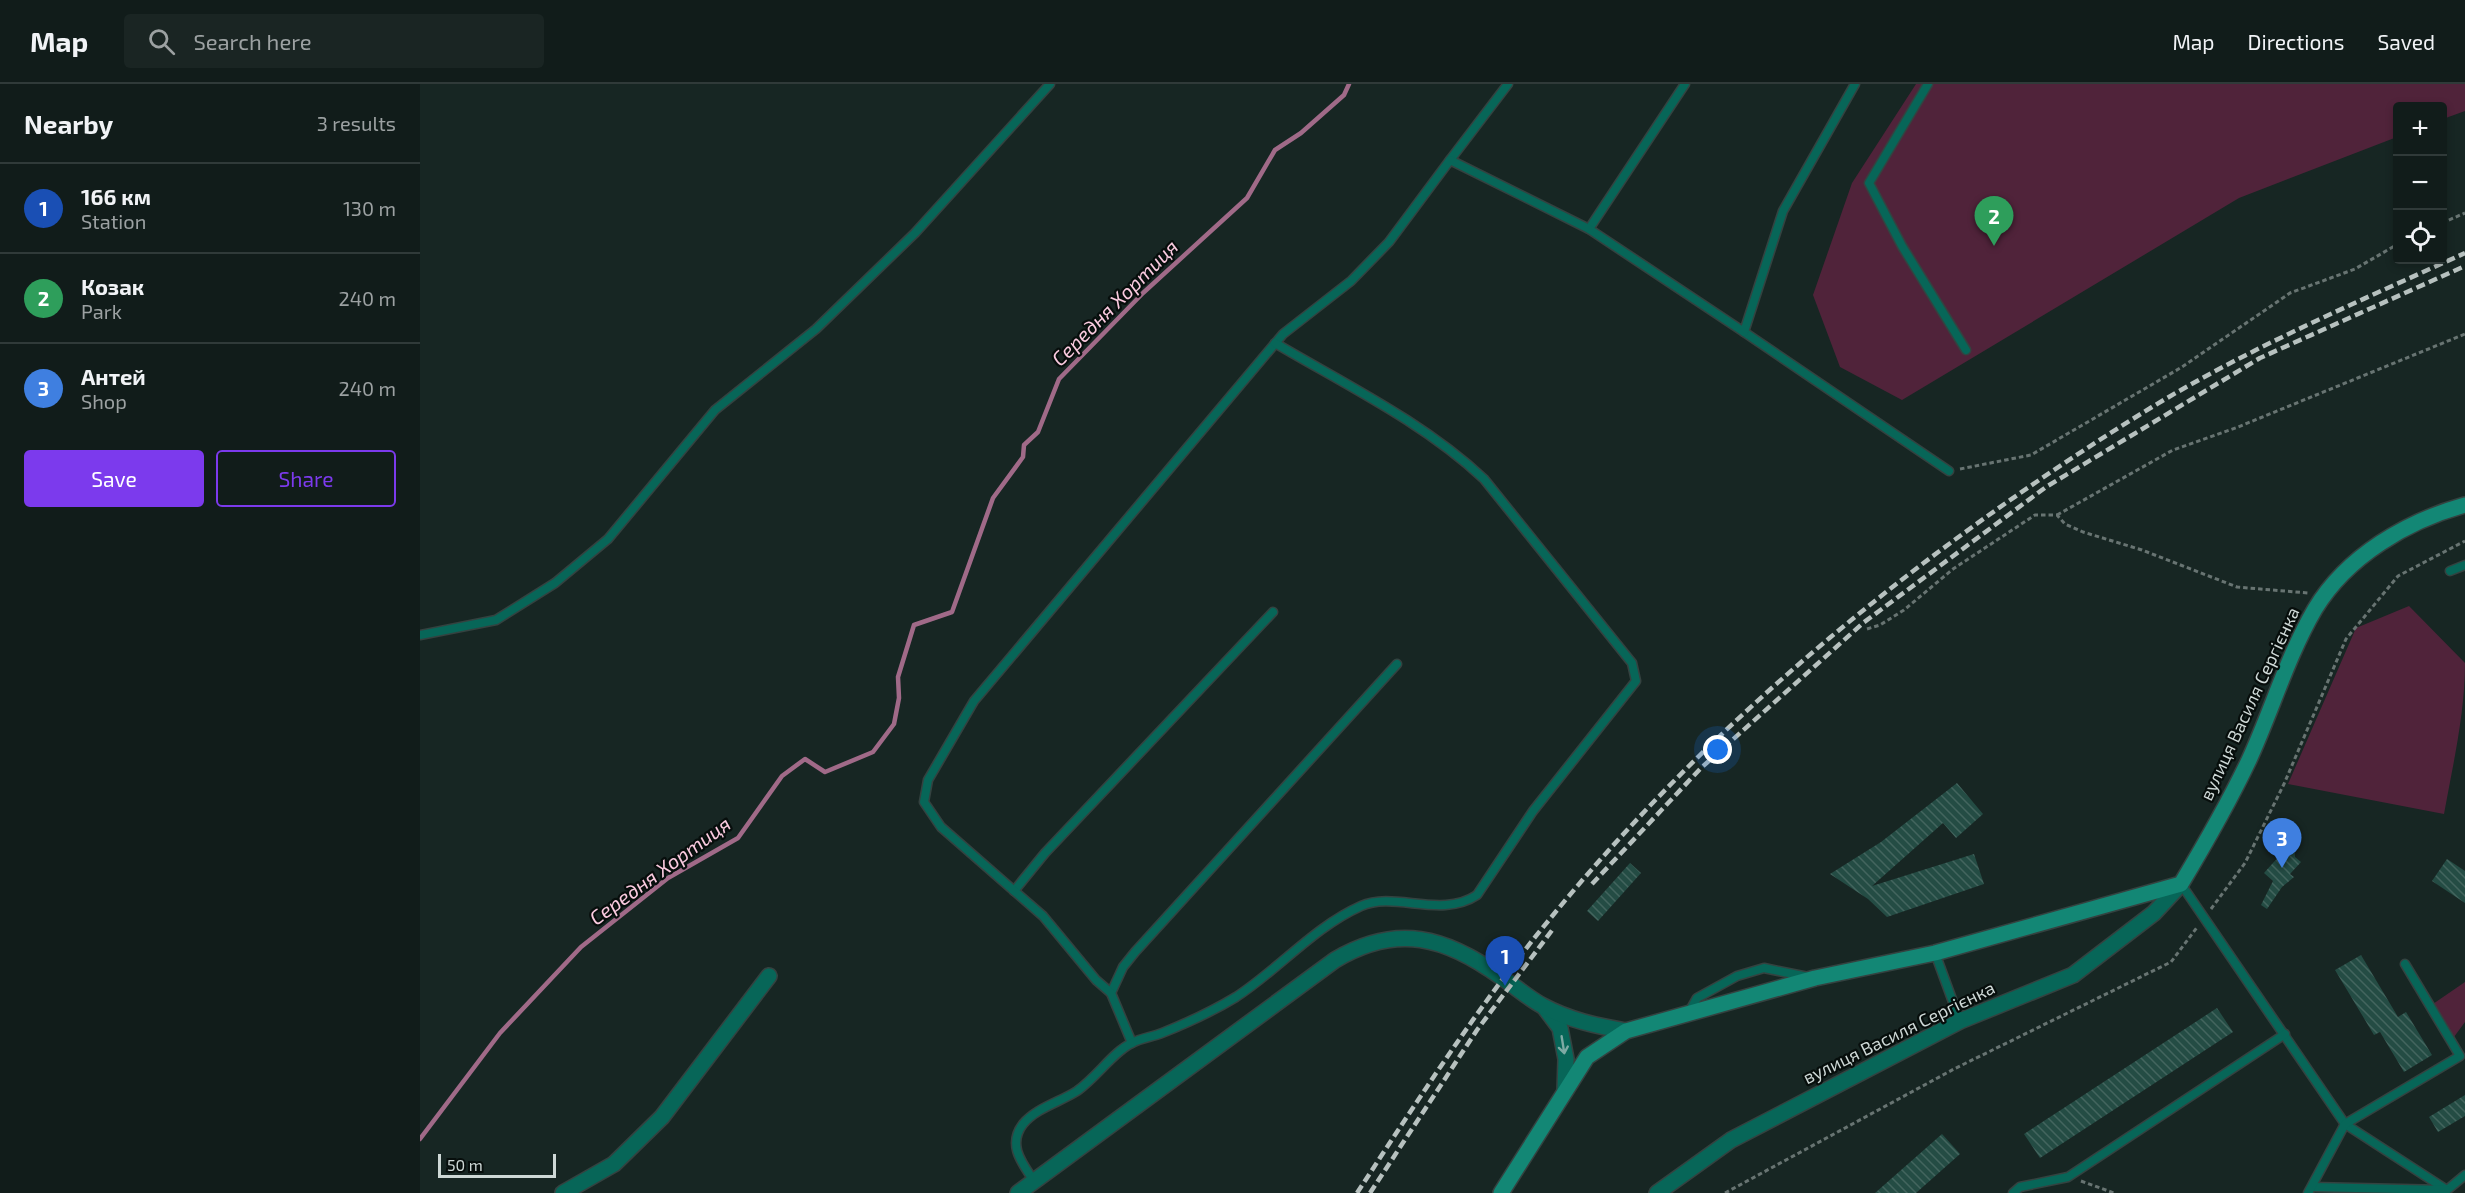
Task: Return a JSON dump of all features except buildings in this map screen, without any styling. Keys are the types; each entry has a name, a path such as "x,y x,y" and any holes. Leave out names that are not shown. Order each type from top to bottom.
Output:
{"main road":[{"name":"вулиця Василя Сергієнка","path":"2181,884 2249,760 2282,676 2316,608 2347,570 2394,533 2444,511 2465,505"},
{"path":"1502,1193 1587,1057 1626,1031 1815,978 1935,953 2181,884"}],"street":[{"name":"вулиця Василя Сергієнка","path":"1657,1193 1731,1140 1960,1021 2073,975 2154,914 2181,884"},
{"path":"1018,1193 1335,960 1371,942 1402,937 1439,942 1487,967 1543,1006 1587,1024 1626,1031"},
{"path":"563,1193 614,1164 662,1117 769,976"},
{"path":"1543,1006 1560,1028 1566,1059 1565,1090"}],"lane":[{"path":"420,635 496,620 555,583 608,539 715,410 824,321 915,233 1050,84"},
{"path":"1132,1043 1111,993 1089,973 1043,916 941,827 924,802 928,780 974,701 1283,334 1351,281 1389,242 1508,84"},
{"path":"1589,229 1685,84"},
{"path":"1744,332 1784,210 1855,84"},
{"path":"1928,84 1869,183 1902,246 1966,350"},
{"path":"1450,160 1589,229 1949,471"},
{"path":"1034,1181 1015,1147 1016,1137 1024,1123 1097,1076 1120,1051 1132,1043 1187,1023 1236,996 1302,944 1361,906 1375,901 1429,905 1464,904 1477,895 1533,811 1635,681 1632,663 1484,478 1461,457 1414,425 1275,343"},
{"path":"2450,571 2465,565"},
{"path":"1014,891 1046,853 1273,612"},
{"path":"1111,993 1135,952 1397,664"},
{"path":"2181,884 2344,1124 2446,1192"},
{"path":"1935,953 1960,1021"},
{"path":"2405,964 2462,1054 2344,1124 2310,1190 2446,1192 2465,1175"},
{"path":"1688,1014 1697,998 1713,987 1764,968 1815,978"},
{"path":"2013,1193 2020,1187 2068,1177 2285,1034"}],"path":[{"path":"2447,221 2465,213"},
{"path":"1949,471 2031,455 2182,367 2290,294 2355,269 2393,246"},
{"path":"1867,629 1880,625 1904,610 1953,569 2035,514 2057,515 2173,450 2238,427 2465,334"},
{"path":"2057,515 2065,524 2083,532 2142,550 2237,586 2310,594"},
{"path":"2068,1177 2114,1193"}],"shaded area":[{"path":"1916,84 2465,84 2465,111 2447,118 2447,102 2393,102 2393,139 2239,198 1902,400 1840,367 1813,295 1852,183"},
{"path":"2409,606 2465,663 2461,720 2444,814 2288,784 2356,628"},
{"path":"2465,982 2465,1022 2451,1041 2430,1006"}],"waterway":[{"name":"Середня Хортиця","path":"420,1139 500,1033 581,947 668,878 738,838 782,776 805,759 825,772 873,752 894,724 899,698 898,677 914,625 952,612 993,498 1023,457 1024,445 1038,432 1059,379 1143,293 1247,198 1275,150 1301,133 1344,95 1349,84"}],"railway":[{"path":"1357,1193 1473,1020 1549,920 1614,845 1682,773 1754,704 1829,638 1987,517 2069,460 2152,407 2228,364 2465,253"},
{"path":"1592,884 1701,768 1863,623 2046,487 2260,358 2465,266"},
{"path":"1370,1193 1477,1030 1553,929"}],"place":[{"name":"Козак","path":"1994,246"},
{"name":"Антей","path":"2282,868"},
{"name":"166 км","path":"1505,986"}]}
